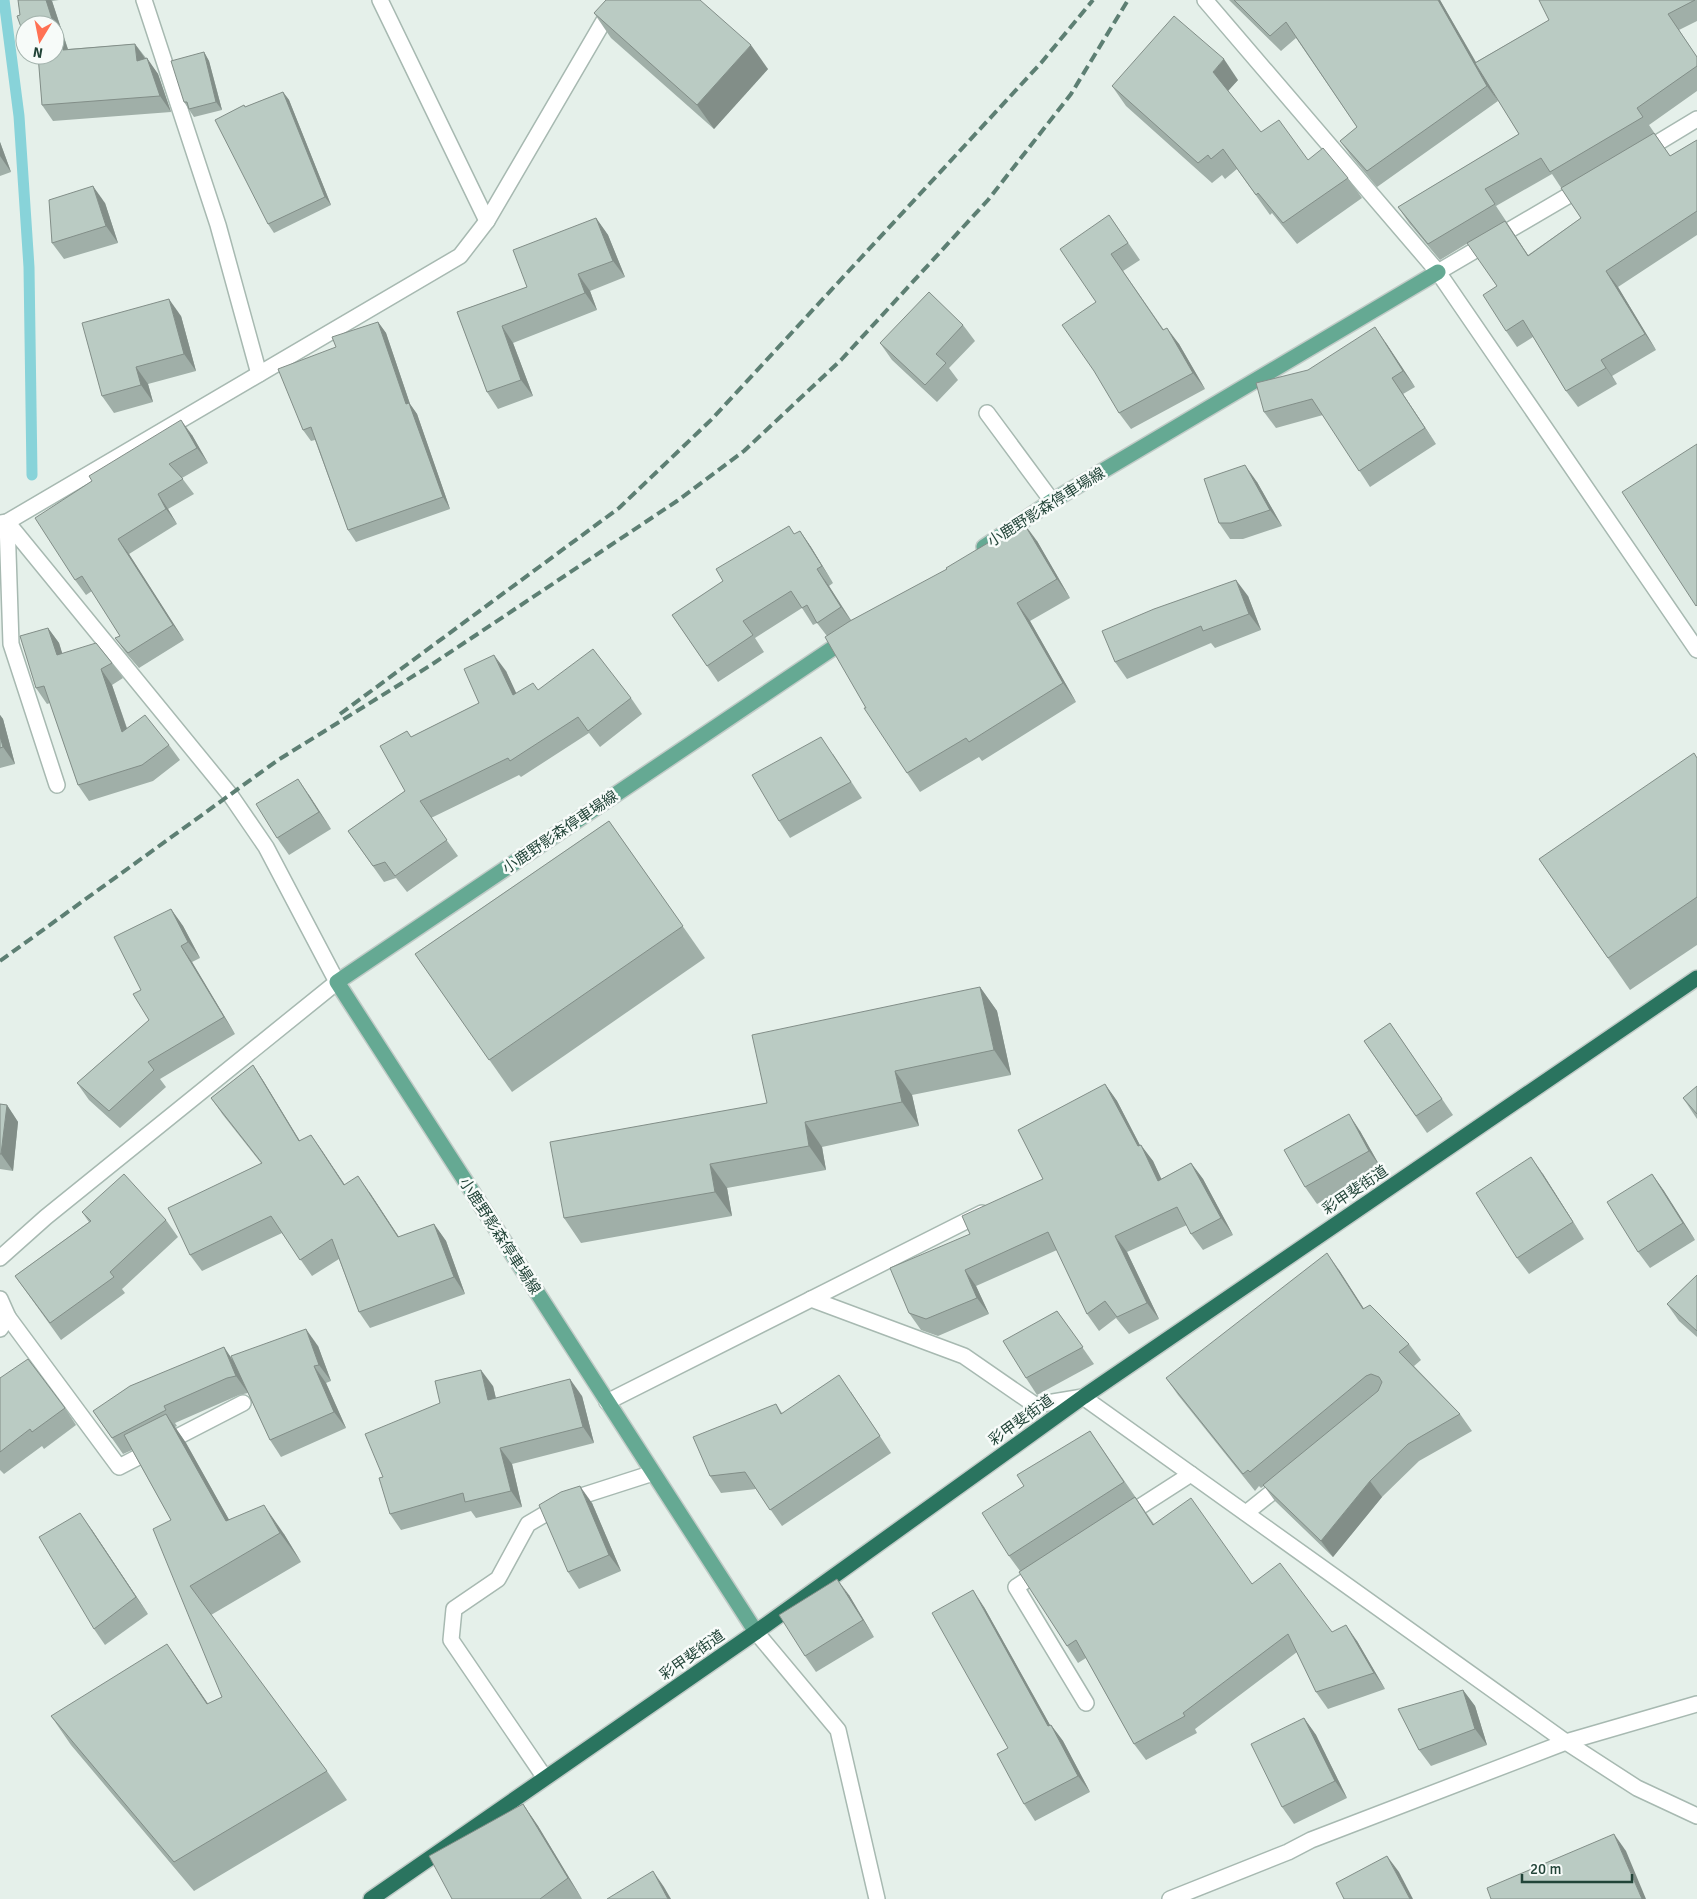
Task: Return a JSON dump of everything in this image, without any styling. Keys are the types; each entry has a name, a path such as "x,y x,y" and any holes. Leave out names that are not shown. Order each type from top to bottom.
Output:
{"highway":[{"name":"彩甲斐街道","path":"371,1899 756,1632 1083,1397 1697,978"}],"main road":[{"name":"小鹿野影森停車場線","path":"970,557 1052,501 1438,272"},
{"name":"小鹿野影森停車場線","path":"756,1632 336,982 863,628"}],"street":[{"path":"144,0 218,226 259,374"},
{"path":"380,0 487,221"},
{"path":"3,523 460,256 487,221 616,0"},
{"path":"1205,0 1438,272 1697,650"},
{"path":"1630,159 1697,119"},
{"path":"1438,272 1597,178"},
{"path":"987,413 1052,501"},
{"path":"3,523 11,644 58,785"},
{"path":"0,1258 46,1216 336,982 266,847 231,796 3,523"},
{"path":"607,1402 997,1206"},
{"path":"0,1299 4,1323 119,1467 243,1402"},
{"path":"811,1299 964,1356 1035,1404 1083,1397 1566,1742 1637,1788 1697,1816"},
{"path":"1246,1514 1300,1469"},
{"path":"545,1778 451,1640 454,1609 498,1579 528,1524 569,1500 652,1473"},
{"path":"1116,1522 1190,1474"},
{"path":"1057,1560 1016,1587 1086,1702"},
{"path":"756,1632 838,1730 877,1899"},
{"path":"1170,1899 1288,1852 1311,1840 1566,1742 1697,1704"}],"building":[{"path":"18,0 46,0 51,15 20,15"},
{"path":"606,0 700,0 751,45 697,105 594,13"},
{"path":"1234,0 1438,0 1487,86 1367,171 1340,141 1357,127 1286,22 1270,36"},
{"path":"1539,0 1695,0 1668,14 1697,57 1697,66 1637,108 1643,117 1550,172 1541,158 1485,189 1495,204 1428,244 1398,207 1519,134 1475,63 1549,20"},
{"path":"1174,16 1224,59 1213,72 1261,132 1279,120 1308,160 1323,148 1348,178 1283,223 1258,193 1256,195 1223,149 1211,159 1208,155 1198,163 1112,86"},
{"path":"135,44 137,61 147,58 160,96 42,105 39,65 65,65 65,50"},
{"path":"204,52 216,102 189,109 187,102 184,102 171,61"},
{"path":"283,92 325,197 268,224 215,120 244,105 245,107"},
{"path":"1654,133 1670,156 1697,140 1697,211 1606,271 1645,334 1601,360 1606,368 1566,391 1523,320 1506,331 1483,295 1497,286 1467,243 1505,221 1528,256 1581,218 1561,188"},
{"path":"93,186 106,226 52,243 49,200"},
{"path":"1109,215 1128,243 1111,254 1163,330 1167,328 1193,373 1119,413 1094,371 1062,325 1096,302 1060,249"},
{"path":"596,218 613,261 578,274 585,293 502,326 521,380 487,392 457,312 527,287 513,250"},
{"path":"929,292 963,325 936,354 946,363 925,385 880,343"},
{"path":"169,299 184,354 136,367 141,385 102,396 82,323"},
{"path":"378,322 406,404 409,403 443,497 348,530 311,427 303,430 278,369 336,347 332,337"},
{"path":"1375,327 1403,371 1392,378 1425,428 1359,471 1312,399 1264,412 1256,383 1308,370"},
{"path":"181,420 197,448 169,464 183,479 158,494 166,509 118,539 173,625 128,653 115,638 120,636 82,576 75,580 35,518 92,481 89,476"},
{"path":"1697,444 1697,605 1696,606 1622,492"},
{"path":"1245,465 1270,510 1231,523 1219,523 1204,479"},
{"path":"1023,522 1057,579 1017,603 1063,683 969,742 966,738 907,773 864,708 866,708 825,637 850,621 947,569"},
{"path":"789,526 794,534 800,531 822,566 817,569 841,607 817,623 807,605 802,608 791,591 743,621 753,635 707,666 672,615 723,581 716,569"},
{"path":"1236,580 1249,614 1203,631 1201,626 1115,662 1102,631 1154,609"},
{"path":"48,628 57,655 96,643 112,663 101,669 122,732 145,715 169,745 142,765 78,785 44,686 36,688 20,636"},
{"path":"593,649 631,698 588,731 578,717 510,761 508,758 420,801 447,840 395,876 385,862 373,866 348,831 405,791 380,746 407,731 411,737 479,703 464,669 494,655 513,695 533,683 538,690"},
{"path":"0,736 3,747 0,748"},
{"path":"821,737 851,782 779,821 752,775"},
{"path":"1694,753 1697,758 1697,897 1608,958 1539,859"},
{"path":"298,779 319,812 277,838 256,804"},
{"path":"609,821 683,926 489,1060 415,954"},
{"path":"171,909 188,942 181,946 224,1017 148,1062 154,1070 109,1111 77,1083 149,1020 133,994 141,990 114,937"},
{"path":"980,987 994,1050 895,1071 902,1102 805,1122 809,1146 710,1164 715,1192 564,1218 550,1142 767,1103 752,1035"},
{"path":"1390,1023 1442,1099 1416,1116 1364,1041"},
{"path":"253,1065 299,1141 311,1135 344,1185 358,1176 398,1237 434,1224 454,1277 359,1312 332,1239 300,1260 271,1216 190,1255 168,1208 262,1163 211,1098"},
{"path":"1105,1084 1138,1146 1141,1145 1158,1181 1191,1163 1221,1218 1191,1234 1177,1207 1115,1236 1147,1303 1117,1317 1105,1301 1087,1314 1048,1232 965,1270 977,1298 926,1319 909,1313 890,1268 970,1234 962,1216 1043,1179 1018,1130"},
{"path":"1697,1086 1697,1114 1683,1098"},
{"path":"0,1104 7,1105 1,1154 0,1154"},
{"path":"1349,1114 1369,1151 1305,1187 1284,1150"},
{"path":"1531,1157 1573,1222 1517,1258 1476,1193"},
{"path":"124,1174 166,1220 110,1272 114,1277 50,1323 15,1276 91,1221 82,1212"},
{"path":"1652,1174 1683,1223 1638,1252 1607,1202"},
{"path":"1327,1253 1363,1309 1370,1305 1409,1344 1399,1352 1460,1414 1408,1444 1370,1481 1321,1541 1263,1485 1378,1391 1382,1382 1379,1377 1371,1374 1366,1376 1250,1472 1248,1470 1243,1474 1166,1378"},
{"path":"1697,1275 1697,1331 1667,1304"},
{"path":"1057,1311 1083,1347 1026,1378 1003,1341"},
{"path":"306,1329 319,1365 314,1366 334,1412 270,1440 231,1356"},
{"path":"224,1347 236,1376 227,1378 164,1406 166,1410 112,1438 93,1411 130,1386"},
{"path":"28,1359 65,1408 32,1432 30,1429 0,1452 0,1378"},
{"path":"481,1370 488,1400 570,1379 583,1427 500,1448 511,1491 465,1502 463,1493 390,1514 379,1478 383,1477 365,1434 440,1403 435,1381"},
{"path":"839,1375 880,1436 770,1510 745,1472 710,1476 693,1437 776,1404 781,1414"},
{"path":"166,1414 226,1521 264,1505 280,1533 190,1586 327,1771 174,1862 51,1716 167,1644 207,1704 222,1697 153,1529 171,1520 124,1435"},
{"path":"1090,1431 1124,1482 1009,1556 982,1513 1024,1486 1017,1475"},
{"path":"580,1486 609,1555 568,1572 539,1505 561,1492"},
{"path":"1135,1497 1153,1525 1191,1498 1252,1584 1280,1563 1332,1632 1346,1625 1374,1673 1316,1692 1288,1634 1183,1713 1185,1716 1134,1744 1076,1640 1067,1646 1019,1572"},
{"path":"80,1513 136,1597 94,1629 39,1537"},
{"path":"837,1579 863,1620 805,1656 779,1615"},
{"path":"973,1590 1048,1726 1051,1725 1078,1776 1024,1804 997,1754 1008,1748 932,1613"},
{"path":"1463,1690 1475,1729 1419,1750 1398,1709"},
{"path":"1304,1718 1335,1781 1282,1807 1251,1744"},
{"path":"523,1804 568,1878 540,1899 452,1899 429,1856"},
{"path":"1614,1834 1642,1899 1491,1899 1487,1888"},
{"path":"1387,1856 1410,1899 1344,1899 1336,1883"},
{"path":"653,1871 668,1899 607,1899"}],"waterway":[{"path":"4,0 19,116 29,267 32,475"}],"railway":[{"path":"340,714 619,508 712,419 1041,63 1093,0"},
{"path":"0,961 278,760 431,665 677,501 744,451 841,360 988,200 1071,94 1128,0"}]}
